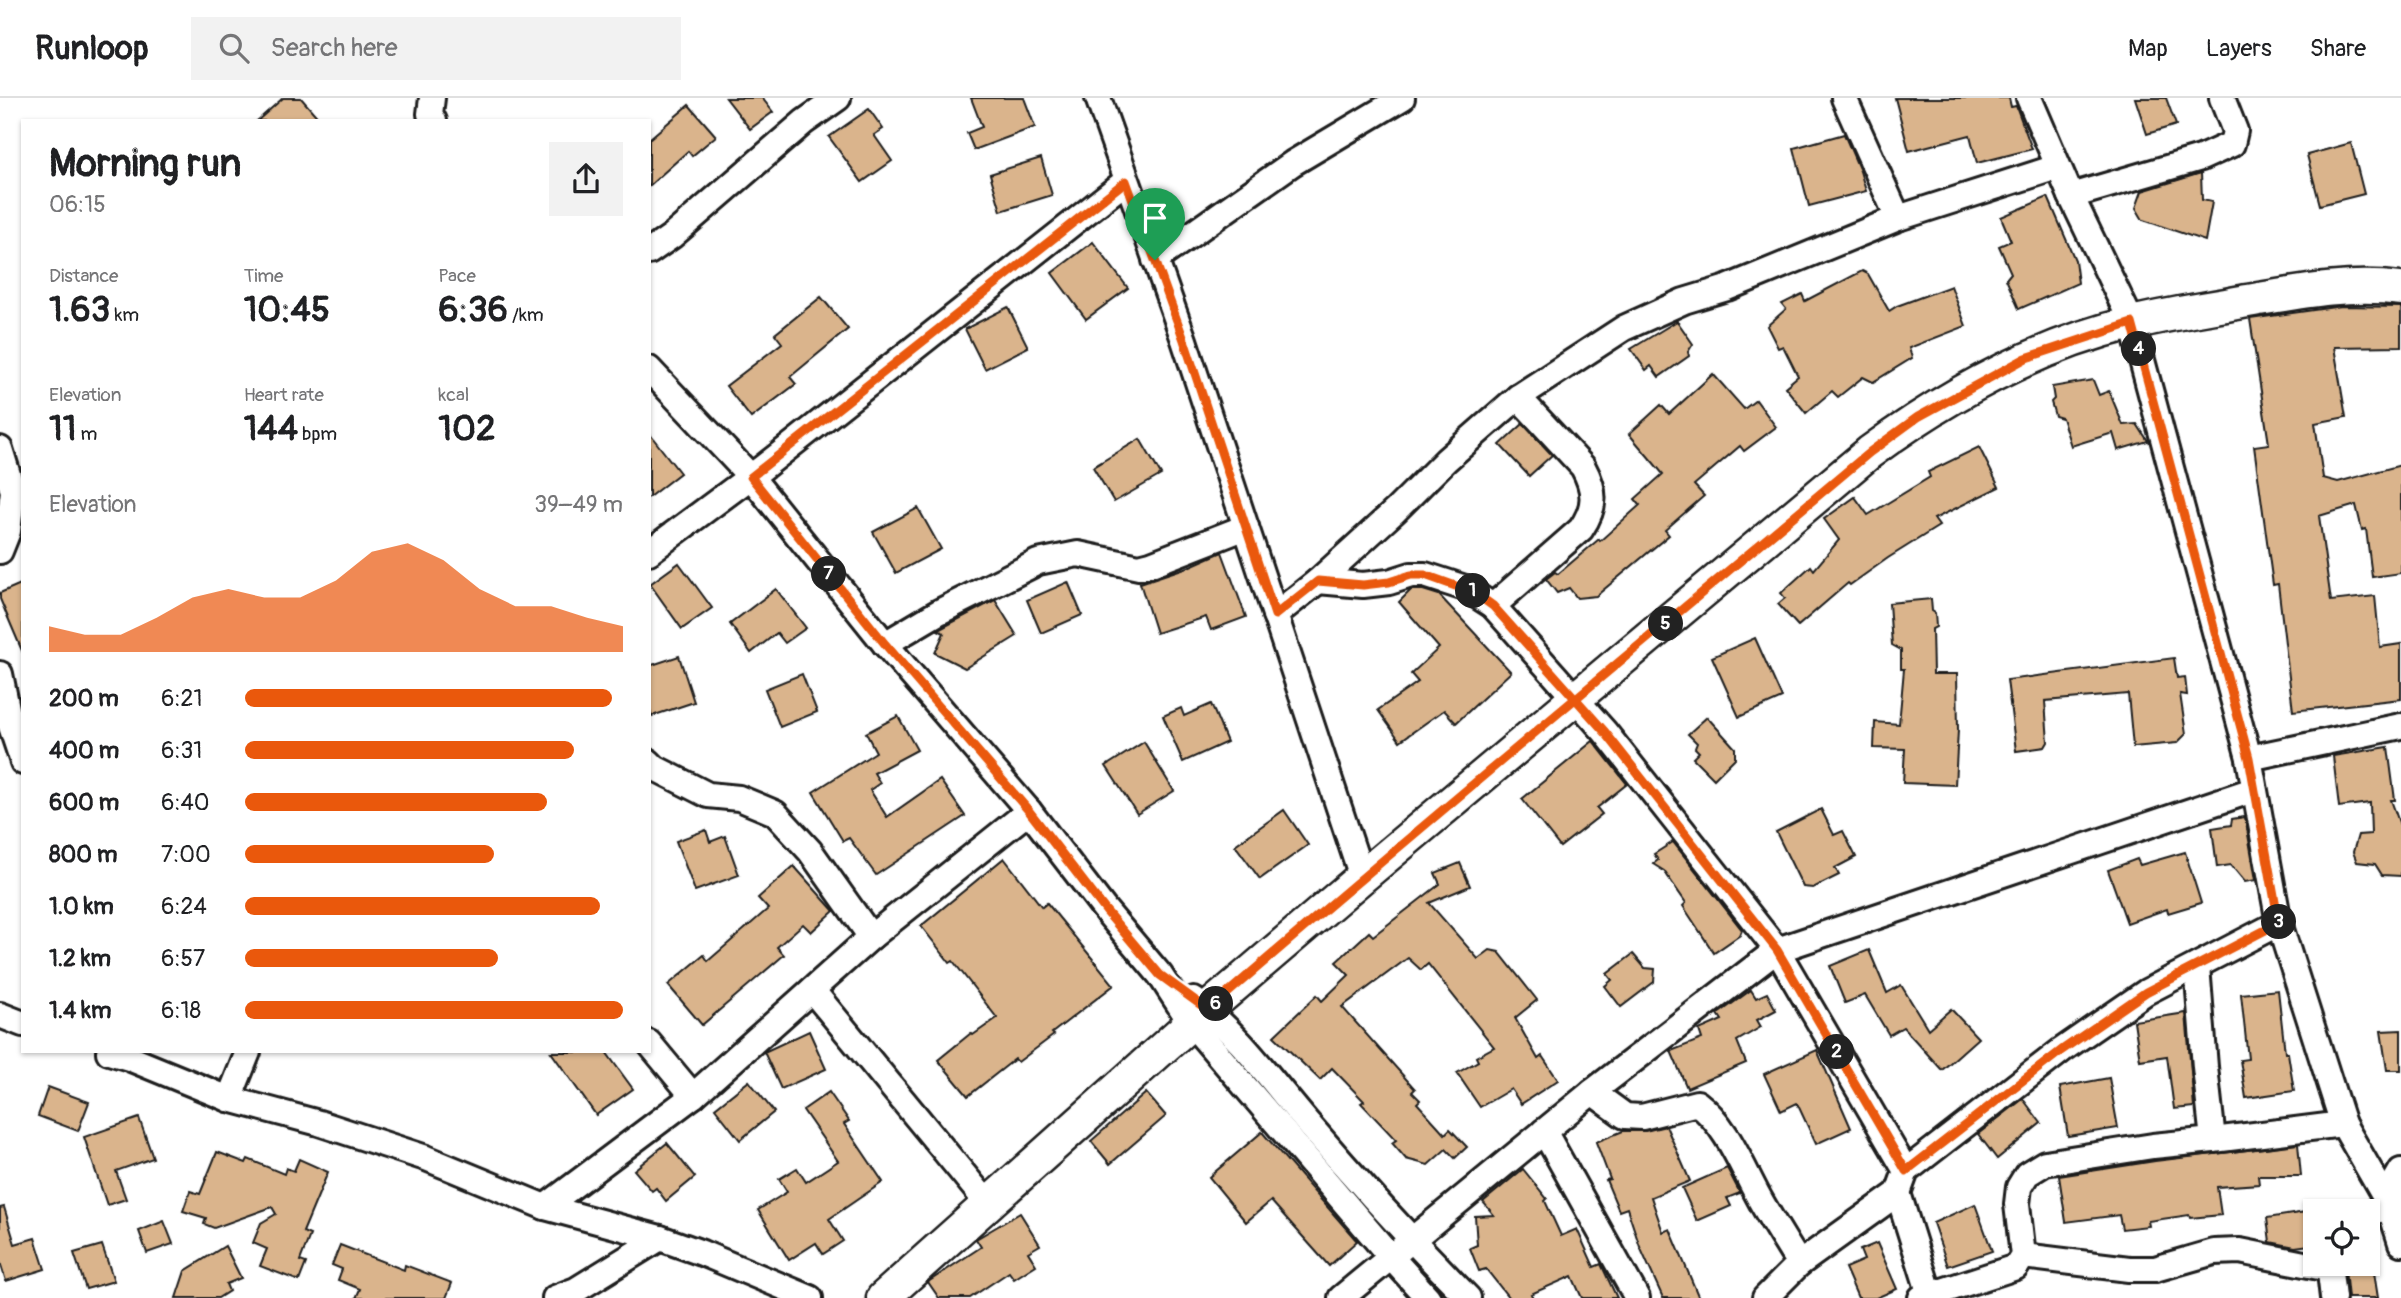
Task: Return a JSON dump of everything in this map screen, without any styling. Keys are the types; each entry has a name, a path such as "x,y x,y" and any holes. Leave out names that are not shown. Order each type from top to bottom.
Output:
{"main road":[{"path":"883,1298 1199,1017 1362,877 1870,452 1918,417 2026,358 2132,323 2319,288 2401,289"}],"street":[{"path":"432,98 430,114 433,119"},
{"path":"651,251 672,236 804,122 838,98"},
{"path":"1098,98 1184,340 1362,877"},
{"path":"1155,260 1293,163 1402,98"},
{"path":"1844,98 1898,218"},
{"path":"2029,98 2057,167 2132,323 2249,758 2279,923 2343,1124 2374,1199"},
{"path":"2071,197 2201,158 2232,145 2235,131 2222,98"},
{"path":"1275,615 1318,581 1446,460 1518,397 1623,328 1684,300 1727,288 1898,218 2057,167"},
{"path":"651,551 751,477 1126,181"},
{"path":"651,371 751,477 885,644 1029,811 1106,911 1199,1017 1390,1256 1428,1298"},
{"path":"1493,606 1581,529 1591,515 1591,481 1583,467 1518,397"},
{"path":"0,449 13,491 8,531 0,551"},
{"path":"885,644 949,606 1038,562 1078,554 1139,567 1151,565 1246,527"},
{"path":"1318,581 1363,585 1389,582 1411,575 1425,575 1465,588 1493,606 1577,698 1777,950 1902,1182 1928,1297 2016,1267 2023,1256 2017,1204 2019,1187 2027,1174 2045,1163 2153,1146 2343,1124"},
{"path":"0,674 10,723 21,756"},
{"path":"2249,758 2401,726"},
{"path":"651,764 708,795 739,798 775,813 810,851 871,937"},
{"path":"1341,1298 1592,1092 1777,950 2253,790"},
{"path":"545,1207 692,1096 871,937 1029,811"},
{"path":"1765,1298 1799,1264 2072,1043 2146,992 2279,923"},
{"path":"2197,966 2213,1140"},
{"path":"812,990 989,1205"},
{"path":"0,1015 21,1023"},
{"path":"1199,1017 1253,1058 1410,1240 1468,1298"},
{"path":"651,1045 692,1096"},
{"path":"112,1053 229,1099 319,1123 426,1158 545,1207 660,1238 810,1298"},
{"path":"229,1099 248,1053"},
{"path":"1592,1092 1625,1116 1642,1117 1696,1103 1706,1110 1730,1143 1799,1264"},
{"path":"1544,1131 1637,1298"},
{"path":"2380,1208 2401,1171"},
{"path":"2380,1212 2401,1243"},
{"path":"555,1298 576,1290 660,1238"},
{"path":"2023,1256 2129,1269 2155,1269 2214,1252 2240,1251 2303,1262"},
{"path":"2330,1276 2333,1298"}],"building":[{"path":"283,98 301,98 319,119 259,119"},
{"path":"726,98 762,98 773,112 750,129"},
{"path":"971,98 1024,98 1035,127 974,150 967,133 982,127"},
{"path":"1895,98 2009,98 2011,107 2016,106 2032,149 1977,163 1970,135 1909,151"},
{"path":"2135,98 2166,98 2176,125 2147,134"},
{"path":"689,105 716,136 692,156 688,151 651,184 651,137"},
{"path":"869,109 883,129 874,135 892,161 862,182 829,137"},
{"path":"1844,134 1866,191 1809,206 1794,148"},
{"path":"2351,143 2364,194 2320,205 2307,155"},
{"path":"1041,158 1052,195 1001,211 990,174"},
{"path":"2201,173 2202,200 2212,202 2205,241 2143,220 2136,208 2142,191"},
{"path":"2048,197 2075,260 2078,283 2019,309 2006,279 2011,273 1999,246 2011,241 2001,217"},
{"path":"1093,242 1128,288 1086,319 1052,273"},
{"path":"1862,271 1868,274 1889,311 1951,286 1966,326 1909,348 1912,358 1873,382 1863,377 1838,397 1832,391 1806,413 1785,387 1798,376 1783,346 1778,348 1767,326 1786,309 1782,304 1802,294 1805,301"},
{"path":"821,297 848,329 790,377 796,384 751,418 726,386 782,343 775,334"},
{"path":"2342,306 2401,307 2401,346 2334,347 2346,417 2315,423 2323,478 2338,482 2401,465 2401,573 2372,577 2366,529 2362,530 2356,505 2319,516 2331,601 2375,596 2380,647 2401,644 2401,699 2293,711 2278,584 2273,585 2254,446 2269,444 2250,319"},
{"path":"1008,307 1028,347 985,369 965,329"},
{"path":"1677,321 1693,344 1688,352 1689,356 1659,377 1651,366 1646,370 1631,349"},
{"path":"1713,374 1744,409 1756,400 1776,427 1744,451 1740,446 1694,485 1704,496 1665,530 1669,535 1596,596 1577,598 1569,588 1557,593 1546,579 1555,572 1558,574 1599,539 1600,541 1640,505 1635,499 1663,474 1629,434 1661,405 1669,414"},
{"path":"2093,380 2099,395 2109,391 2123,425 2137,424 2148,441 2118,450 2113,433 2071,446 2062,418 2055,416 2051,402 2054,399 2052,387"},
{"path":"1523,424 1552,455 1529,476 1500,445"},
{"path":"651,436 680,473 651,495"},
{"path":"1140,439 1161,475 1114,502 1093,467"},
{"path":"1979,447 1999,487 1934,519 1939,526 1850,585 1848,583 1798,626 1778,604 1785,598 1781,593 1811,566 1814,570 1839,540 1824,519 1855,497 1868,515 1930,477 1928,472"},
{"path":"918,508 941,549 896,573 873,532"},
{"path":"1222,552 1246,617 1211,630 1206,617 1156,633 1140,583"},
{"path":"679,563 712,608 682,629 651,583"},
{"path":"1068,582 1082,615 1041,633 1027,600"},
{"path":"21,584 21,648 0,599 0,593"},
{"path":"776,589 806,628 785,643 777,633 751,653 730,624"},
{"path":"1411,590 1423,590 1439,595 1511,672 1456,723 1444,710 1400,741 1378,710 1418,682 1411,674 1439,648 1399,602"},
{"path":"1931,599 1936,627 1932,629 1933,674 1957,674 1955,785 1903,783 1905,749 1874,748 1875,722 1899,724 1904,669 1901,669 1901,650 1892,645 1889,603"},
{"path":"995,600 1017,636 965,668 935,653 944,633 938,630"},
{"path":"1755,638 1782,698 1739,717 1712,657"},
{"path":"679,656 694,702 652,716 651,665"},
{"path":"2174,658 2177,678 2185,677 2187,695 2180,694 2186,734 2177,743 2133,747 2128,694 2045,701 2048,742 2045,747 2016,751 2007,680"},
{"path":"802,674 817,712 780,727 765,689"},
{"path":"1211,704 1227,742 1183,762 1163,716 1181,708 1184,716"},
{"path":"898,716 917,750 874,773 880,783 870,790 887,817 940,780 965,816 876,875 849,838 843,841 813,792 876,752 866,733"},
{"path":"1707,717 1735,748 1735,758 1714,779 1693,758 1699,752 1695,748 1697,743 1688,734"},
{"path":"1593,741 1627,784 1597,808 1602,814 1560,847 1522,799"},
{"path":"1144,742 1174,791 1137,814 1106,766"},
{"path":"2388,747 2395,800 2391,800 2401,828 2401,876 2382,875 2375,864 2357,862 2353,852 2358,835 2371,834 2370,803 2339,807 2333,756"},
{"path":"1821,809 1834,835 1843,831 1856,857 1835,868 1839,875 1813,888 1803,887 1776,832"},
{"path":"1284,810 1308,845 1260,879 1235,845"},
{"path":"2245,817 2256,880 2245,882 2231,865 2217,867 2212,828 2231,825 2232,819"},
{"path":"706,830 710,842 725,836 739,875 695,891 676,841"},
{"path":"1673,842 1742,930 1740,935 1714,953 1683,906 1686,903 1664,871 1653,864 1658,860 1654,854"},
{"path":"2185,852 2201,903 2168,913 2167,909 2127,923 2108,870 2137,859 2140,865"},
{"path":"1004,858 1042,907 1047,903 1114,985 1052,1033 1054,1035 1018,1062 1015,1059 968,1096 938,1060 971,1033 973,1035 997,1018 953,961 950,963 921,926"},
{"path":"1460,863 1470,886 1429,903 1478,959 1490,950 1499,952 1537,1000 1515,1018 1538,1059 1542,1056 1558,1080 1521,1104 1511,1089 1480,1107 1457,1073 1478,1061 1476,1057 1494,1047 1428,964 1421,970 1408,958 1342,1007 1415,1089 1412,1092 1420,1100 1417,1103 1445,1134 1450,1129 1467,1147 1455,1158 1446,1149 1428,1165 1406,1159 1392,1143 1396,1140 1332,1068 1320,1080 1274,1036 1317,995 1322,1001 1349,975 1336,962 1369,932 1373,936 1440,884 1435,873"},
{"path":"794,866 834,911 811,932 803,924 777,947 784,955 702,1025 668,985 704,955 708,961 768,909 758,898"},
{"path":"1869,950 1887,993 1901,985 1928,1029 1951,1009 1978,1038 1942,1070 1903,1027 1889,1035 1865,995 1845,1003 1830,966"},
{"path":"1633,954 1645,968 1655,969 1654,982 1621,1007 1605,986 1612,980 1607,974"},
{"path":"1751,990 1756,998 1767,993 1776,1010 1757,1020 1761,1027 1737,1041 1746,1063 1687,1088 1671,1051 1702,1039 1699,1030 1722,1020 1718,1014"},
{"path":"2278,990 2285,1053 2288,1053 2294,1091 2246,1098 2240,1060 2248,1059 2241,994"},
{"path":"2186,1013 2194,1107 2174,1109 2167,1056 2140,1060 2134,1021"},
{"path":"2401,1030 2401,1070 2387,1070 2381,1031"},
{"path":"809,1031 826,1069 781,1089 764,1052"},
{"path":"1817,1050 1851,1128 1816,1144 1797,1103 1781,1111 1764,1074"},
{"path":"552,1053 607,1053 633,1089 596,1115"},
{"path":"2109,1078 2118,1128 2068,1136 2060,1087"},
{"path":"749,1081 774,1112 740,1140 715,1108"},
{"path":"48,1087 89,1102 78,1131 38,1116"},
{"path":"829,1092 849,1121 844,1124 883,1182 829,1219 843,1241 823,1254 816,1243 789,1260 758,1210 787,1192 779,1179 797,1168 806,1182 838,1161 803,1110"},
{"path":"1146,1093 1166,1116 1110,1164 1091,1141"},
{"path":"2023,1099 2041,1123 1997,1159 1978,1134"},
{"path":"139,1118 153,1158 116,1171 126,1199 107,1205 84,1137"},
{"path":"1666,1126 1690,1181 1651,1197 1663,1232 1670,1229 1699,1298 1663,1298 1640,1247 1627,1208 1619,1211 1606,1180 1610,1179 1596,1142 1623,1131 1645,1131"},
{"path":"1262,1132 1357,1241 1329,1266 1271,1201 1246,1222 1209,1177"},
{"path":"667,1143 695,1177 666,1201 656,1188 652,1191 634,1170"},
{"path":"2298,1144 2301,1176 2258,1176 2259,1184 2217,1187 2221,1215 2190,1218 2189,1215 2148,1221 2149,1226 2122,1229 2119,1215 2066,1222 2059,1176 2155,1161"},
{"path":"217,1152 246,1163 248,1159 284,1174 286,1168 294,1171 299,1159 328,1172 303,1232 310,1235 300,1261 306,1263 299,1281 260,1266 267,1249 253,1243 261,1223 276,1214 272,1207 214,1228 204,1224 206,1218 183,1211 190,1191 200,1194"},
{"path":"1727,1168 1740,1193 1727,1198 1731,1206 1697,1221 1682,1188"},
{"path":"1523,1169 1547,1199 1545,1201 1561,1236 1577,1229 1594,1267 1601,1264 1617,1298 1582,1298 1572,1276 1531,1294 1533,1298 1509,1298 1486,1269 1479,1271 1470,1248 1477,1245 1475,1216 1494,1215 1483,1202"},
{"path":"1975,1204 1992,1251 1948,1266 1933,1223"},
{"path":"4,1207 15,1244 35,1238 45,1269 6,1281 0,1262 0,1208"},
{"path":"2303,1212 2303,1246 2270,1242 2267,1218"},
{"path":"1020,1213 1040,1245 1028,1252 1036,1265 1014,1279 1009,1272 970,1298 939,1298 928,1282 981,1247 976,1239"},
{"path":"164,1221 173,1244 147,1253 139,1231"},
{"path":"1877,1243 1897,1289 1876,1298 1858,1298 1845,1268 1864,1260 1860,1250"},
{"path":"102,1245 114,1281 86,1289 74,1253"},
{"path":"340,1245 404,1270 405,1265 452,1283 446,1298 356,1298 360,1289 338,1280 342,1269 332,1265"},
{"path":"225,1246 241,1278 226,1284 229,1291 218,1298 176,1298 185,1271"},
{"path":"2346,1276 2375,1276 2378,1298 2348,1298"}],"route":[{"path":"1155,260 1126,181 751,477 885,644 1029,811 1106,911 1160,975 1208,1010 1362,877 1577,698 1870,452 1918,417 2026,358 2132,323 2249,758 2279,923 2146,992 2062,1050 1906,1171 1777,950 1577,698 1485,598 1465,588 1425,575 1411,575 1389,582 1363,585 1318,581 1275,615 1155,260"}]}
